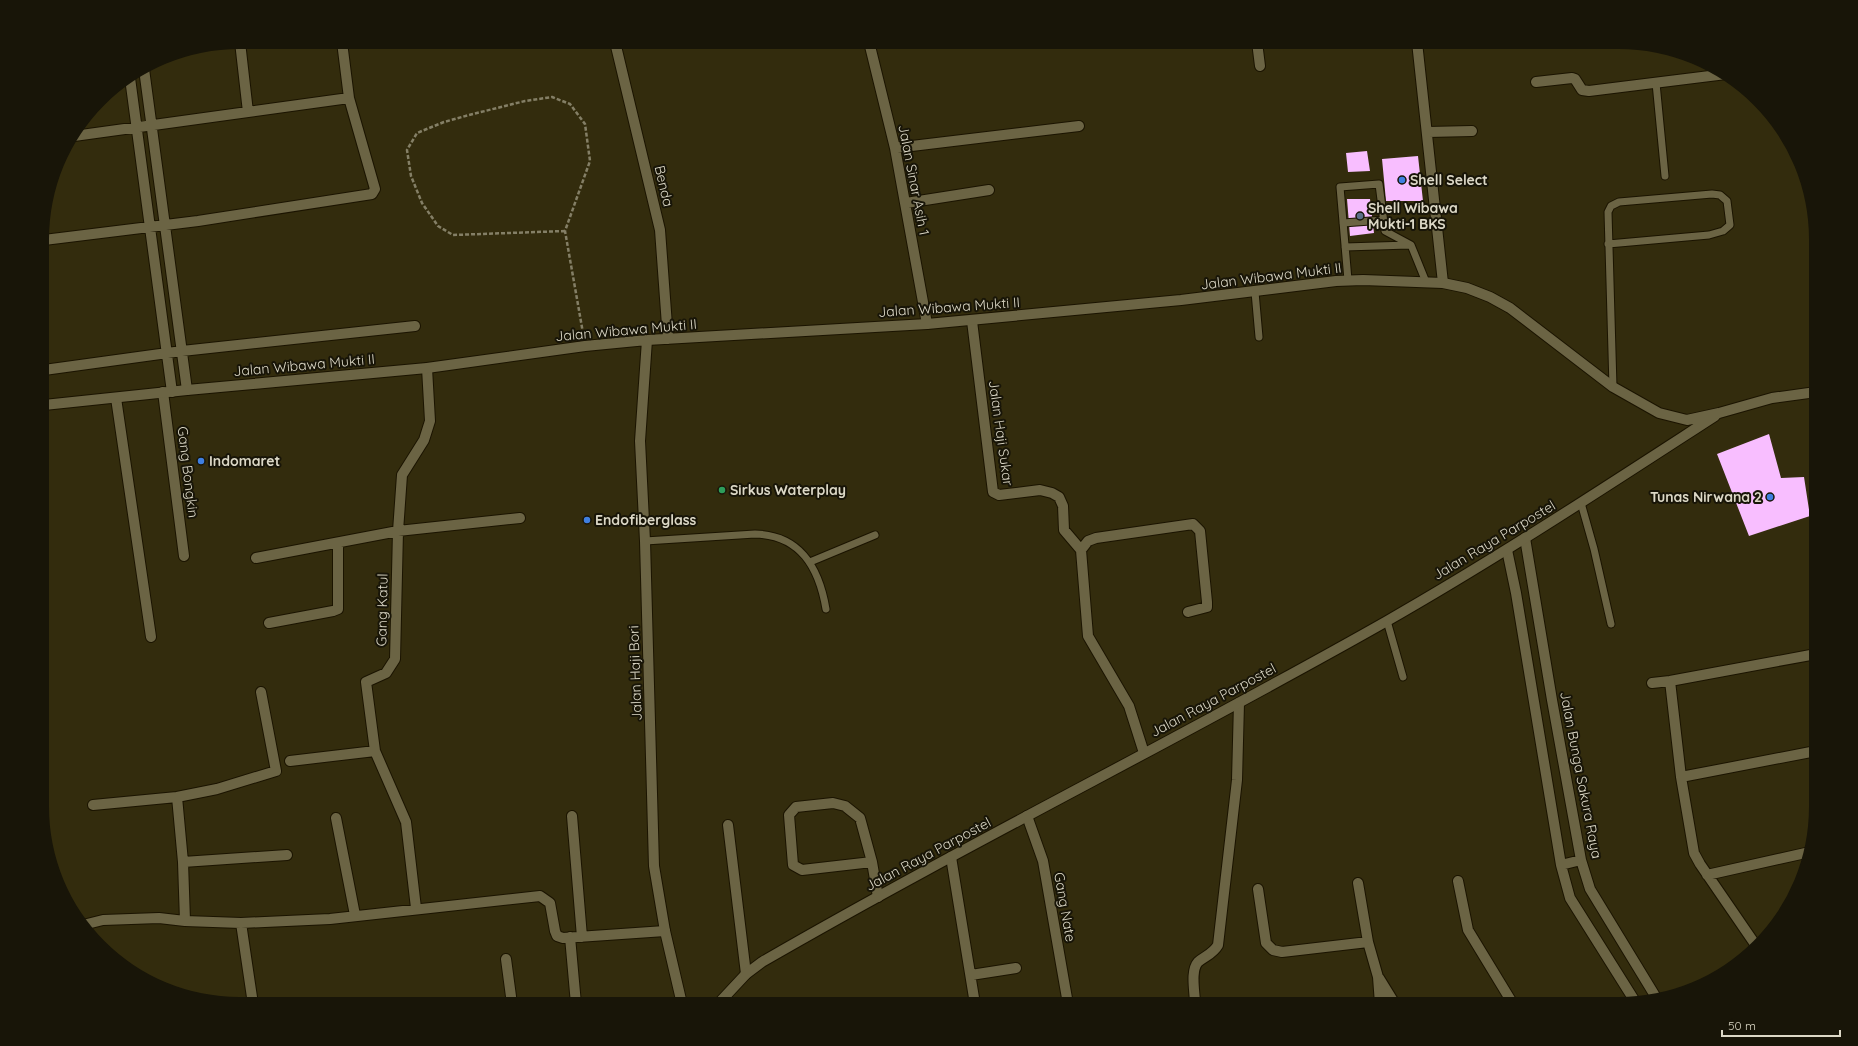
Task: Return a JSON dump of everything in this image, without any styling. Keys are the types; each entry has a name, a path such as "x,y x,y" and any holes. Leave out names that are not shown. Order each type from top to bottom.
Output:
{"street":[{"path":"241,49 248,112"},
{"path":"49,239 198,221 372,194 375,189 349,98 343,49"},
{"name":"Benda","path":"617,49 660,230 668,338"},
{"name":"Jalan Sinar Asih 1","path":"871,49 895,148 927,324"},
{"path":"1258,49 1260,66"},
{"path":"1418,49 1428,132 1443,283"},
{"path":"145,74 187,390"},
{"path":"1536,82 1572,78 1576,79 1582,90 1585,91 1716,75"},
{"name":"Gang Bongkin","path":"131,83 167,354 168,392 184,556"},
{"path":"80,135 349,98"},
{"path":"895,148 1079,126"},
{"path":"1428,132 1472,131"},
{"path":"906,203 989,190"},
{"name":"Jalan Wibawa Mukti II","path":"49,405 427,368 586,346 668,338 972,321 1255,292 1348,280 1443,283 1467,288 1510,308 1613,387 1659,413 1687,420 1719,413 1772,398 1809,393"},
{"name":"Jalan Haji Sukar","path":"972,321 993,492 999,495 1040,490 1052,492 1059,497 1063,506 1064,530 1081,550"},
{"path":"49,369 182,351 415,326"},
{"name":"Jalan Haji Bori","path":"648,340 640,441 645,541 654,866 665,931 680,997"},
{"name":"Gang Katul","path":"416,908 406,822 375,751 366,682 386,673 395,659 398,531 402,475 424,440 430,421 427,368"},
{"path":"116,398 151,637"},
{"name":"Jalan Raya Parpostel","path":"725,997 746,974 776,954 951,857 1239,703 1387,621 1507,550 1719,413"},
{"path":"256,558 398,531 520,518"},
{"path":"1144,754 1129,706 1088,636 1081,550 1088,541 1096,538 1193,524 1200,531 1207,607 1188,612"},
{"name":"Jalan Bunga Sakura Raya","path":"1525,538 1581,860 1590,889 1654,993"},
{"path":"269,623 338,609 338,543"},
{"path":"1507,550 1516,593 1561,865 1570,898 1632,997"},
{"path":"1652,683 1809,655"},
{"path":"1670,681 1681,777 1694,853 1707,875 1753,941"},
{"path":"93,805 177,797 217,789 276,771 261,692"},
{"path":"1534,704 1552,700"},
{"path":"1195,997 1195,968 1198,962 1215,950 1218,945 1237,780 1239,703"},
{"path":"290,761 375,751"},
{"path":"1681,777 1809,752"},
{"path":"177,797 183,862 185,921"},
{"path":"872,862 802,870 793,865 789,815 796,808 833,803 845,806 860,818 872,862 878,897"},
{"path":"572,816 582,937"},
{"name":"Gang Nate","path":"1027,816 1043,861 1067,997"},
{"path":"336,818 355,915"},
{"path":"728,825 746,974"},
{"path":"1707,875 1803,853"},
{"path":"183,862 287,855"},
{"path":"951,857 974,997"},
{"path":"1561,865 1581,860"},
{"path":"1458,882 1468,930 1509,997"},
{"path":"1358,884 1368,942 1378,976 1380,997"},
{"path":"1258,889 1266,942 1273,950 1282,952 1368,942"},
{"path":"88,923 103,920 159,918 185,921 241,923 330,919 416,908 540,896 550,903 557,936 582,937 665,931"},
{"path":"241,923 252,997"},
{"path":"570,937 575,997"},
{"path":"506,959 511,997"},
{"path":"971,975 1016,968"},
{"path":"1378,976 1391,997"}],"lane":[{"path":"1656,82 1665,176"},
{"path":"1348,280 1340,187 1379,184 1386,231 1411,245 1426,282"},
{"path":"1608,244 1710,235 1723,231 1730,225 1727,201 1720,195 1712,194 1620,202 1611,206 1608,212 1608,244 1613,387"},
{"path":"1343,223 1384,220"},
{"path":"1345,248 1411,245"},
{"path":"1255,292 1259,337"},
{"path":"1581,503 1594,549 1611,624"},
{"path":"645,541 770,534 790,541 810,562 817,573 826,609"},
{"path":"810,562 875,535"},
{"path":"1387,621 1403,677"}],"path":[{"path":"565,231 453,235 438,226 422,203 411,176 407,150 417,133 463,117 525,101 552,97 570,104 585,124 590,161 565,231 586,346"}],"building":[{"path":"1367,151 1370,171 1348,172 1346,153"},
{"name":"Shell Select","path":"1418,156 1423,201 1386,201 1382,159"},
{"name":"Shell Wibawa Mukti-1 BKS","path":"1347,199 1370,199 1374,233 1350,236"},
{"name":"Tunas Nirwana 2","path":"1769,434 1781,478 1804,477 1809,516 1749,536 1717,454"}],"place":[{"name":"Shell Select","path":"1402,180"},
{"name":"Shell Wibawa Mukti-1 BKS","path":"1360,216"},
{"name":"Indomaret","path":"201,461"},
{"name":"Sirkus Waterplay","path":"722,490"},
{"name":"Tunas Nirwana 2","path":"1770,497"},
{"name":"Endofiberglass","path":"587,520"}]}
